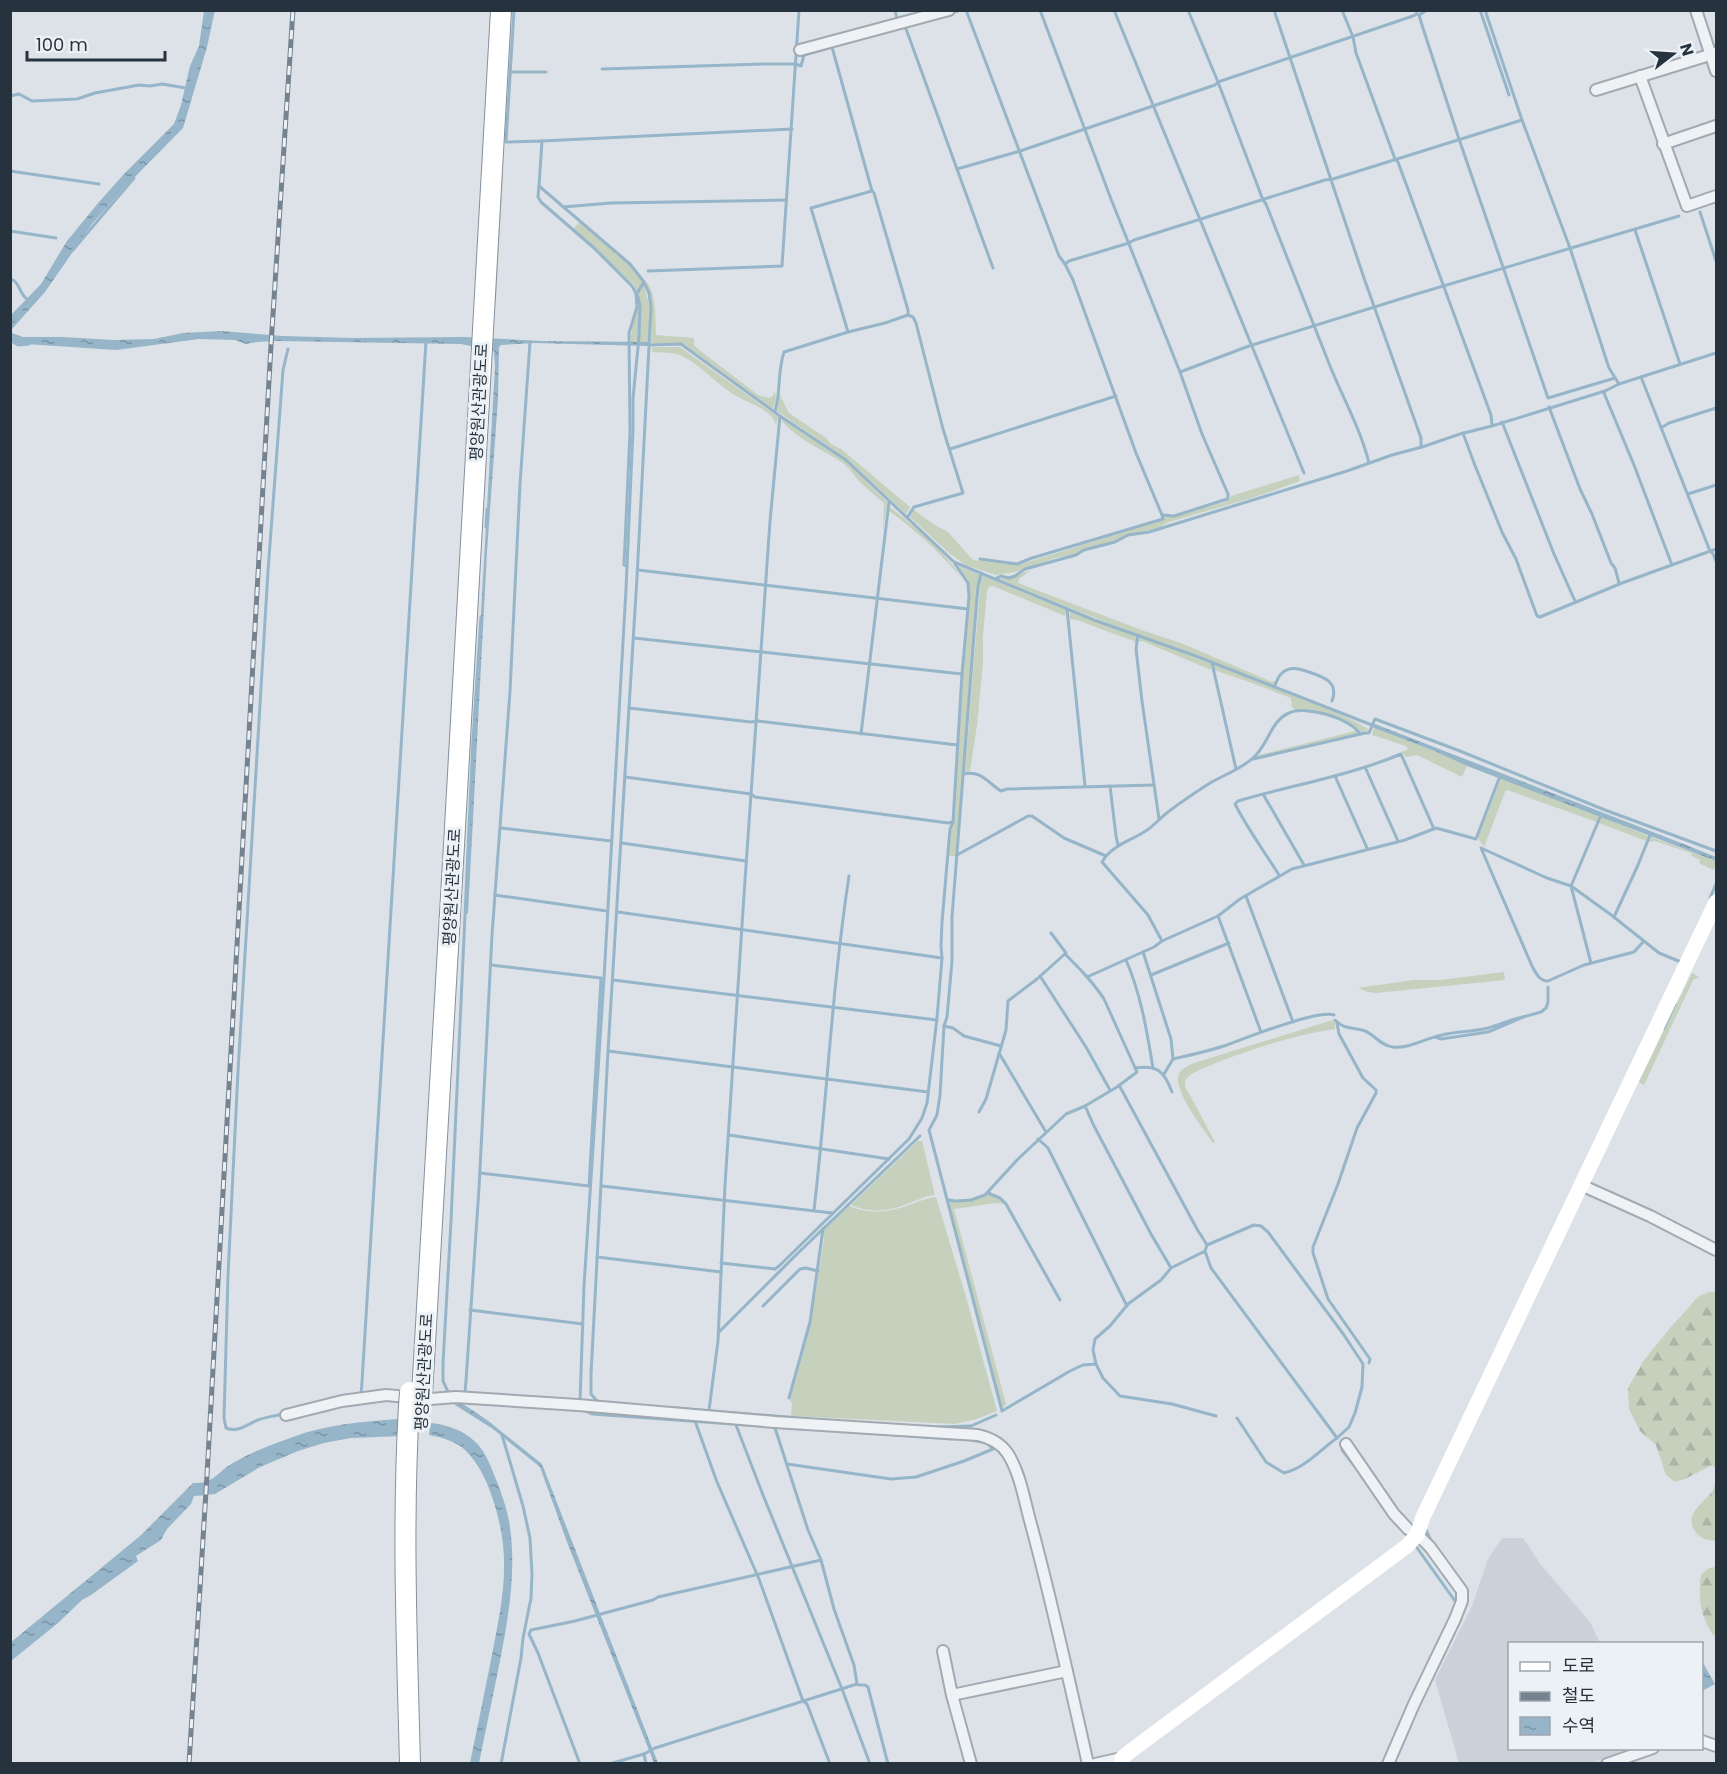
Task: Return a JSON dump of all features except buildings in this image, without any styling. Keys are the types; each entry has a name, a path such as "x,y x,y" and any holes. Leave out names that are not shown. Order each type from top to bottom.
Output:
{"highway":[{"path":"479,331 493,10"},
{"name":"평양원산관광도로","path":"422,1764 415,1406 479,331 501,10"},
{"path":"410,1764 407,1641 414,1443"}],"street":[{"path":"800,50 949,10"},
{"path":"1696,10 1714,54 1716,71"},
{"path":"1596,90 1714,54"},
{"path":"1640,76 1687,206 1716,196"},
{"path":"1663,144 1716,126"},
{"path":"1095,1764 1123,1761 1407,1546 1417,1535 1423,1517 1716,902"},
{"path":"1581,1185 1650,1216 1716,1250"},
{"path":"286,1415 342,1401 386,1395 430,1399 456,1397 978,1435 989,1438 999,1443 1007,1452 1017,1474 1038,1548 1088,1764"},
{"path":"1346,1444 1394,1514 1430,1547 1462,1592 1462,1601 1455,1619 1388,1764"},
{"path":"943,1651 952,1695 971,1764"},
{"path":"952,1695 1066,1671"},
{"path":"1607,1764 1650,1750"}],"shaded area":[{"path":"1502,1538 1523,1538 1541,1565 1590,1622 1600,1642 1508,1642 1508,1750 1625,1750 1592,1763 1459,1763 1435,1680 1472,1606 1488,1559"}],"green space":[{"path":"499,169 503,172 496,301 491,305"},
{"path":"580,222 630,265 643,282 637,292 634,285 573,229"},
{"path":"646,281 654,299 656,335 694,338 694,345 698,349 758,395 769,398 775,391 776,400 773,409 684,344 651,343 652,308"},
{"path":"644,284 650,309 649,342 639,342 638,293"},
{"path":"636,295 639,306 638,342 631,342 636,307"},
{"path":"652,347 680,347 778,417 776,426 771,415 733,394 687,359 677,354 652,352"},
{"path":"779,393 789,413 841,449 910,507 906,514 847,459 777,411"},
{"path":"783,419 846,461 887,502 883,532 884,503 843,463 801,438 787,427 781,420"},
{"path":"1299,475 1300,481 1255,497 1084,549 1077,554 1056,558 1015,572 996,575 966,565 950,554 910,517 914,510 948,532 973,560 1018,565 1160,521 1164,516 1172,517 1225,502 1230,500 1231,496"},
{"path":"890,507 938,549 962,578 927,542 889,511"},
{"path":"958,566 980,575 974,621 956,856 949,856 951,829 954,822 970,597 968,580"},
{"path":"1031,570 1019,579 1018,583 1181,643 1272,682 1275,681 1273,685 1100,620 997,578 1008,579"},
{"path":"981,575 1066,610 1065,616 993,586 989,587 977,725 970,771 965,772"},
{"path":"1070,612 1137,635 1136,646 1134,641 1079,620 1070,619"},
{"path":"1139,636 1211,664 1211,670 1143,641 1138,642"},
{"path":"1213,664 1340,714 1369,730 1361,732 1348,721 1331,714 1295,710 1292,707 1291,698 1214,670"},
{"path":"1353,727 1358,734 1255,758 1259,755 1355,731"},
{"path":"1374,728 1467,766 1462,777 1417,755 1406,757 1402,752 1408,749 1406,746 1372,735"},
{"path":"1501,778 1599,816 1597,822 1507,790 1484,847 1478,838"},
{"path":"1602,817 1648,836 1646,841 1599,823"},
{"path":"1651,837 1716,861 1716,866 1713,870 1699,863 1700,860 1691,853 1655,841 1648,842"},
{"path":"1504,972 1505,980 1376,993 1358,988 1413,980 1440,980"},
{"path":"1692,973 1699,977 1693,980 1644,1085 1639,1082"},
{"path":"1333,1020 1335,1029 1263,1046 1203,1068 1187,1078 1185,1086 1215,1142 1213,1143 1183,1097 1178,1079 1180,1072 1197,1062"},
{"path":"918,1141 922,1141 935,1195 897,1208 882,1210 866,1210 851,1205"},
{"path":"988,1194 999,1198 1005,1204 996,1203 954,1209 1006,1404 1002,1409 948,1200 969,1200"},
{"path":"936,1197 997,1411 955,1424 791,1416 792,1402 790,1401 811,1322 824,1230 849,1206 865,1211 880,1211 896,1209"},
{"path":"1716,1292 1716,1468 1712,1465 1675,1482 1666,1475 1656,1445 1640,1431 1629,1409 1628,1388 1644,1360 1671,1327 1699,1296"},
{"path":"1716,1481 1716,1541 1699,1536 1692,1525 1692,1519 1696,1509 1713,1490"},
{"path":"1716,1567 1716,1634 1713,1635 1703,1613 1700,1583 1701,1575 1709,1568"}],"water":[{"path":"215,10 207,47 183,128 92,224 45,292 12,329 12,333 23,337 114,340 154,339 183,333 221,331 352,338 464,337 542,341 649,342 648,346 534,343 499,347 498,399 487,552 468,914 466,913 474,736 495,367 494,351 461,344 277,341 246,344 235,340 199,339 116,350 11,343 10,316 41,284 67,241 99,202 174,124 190,66 199,46 204,11"},
{"path":"1375,724 1716,857 1716,861 1467,766 1374,728"},
{"path":"453,1402 460,1402 487,1420 542,1464 658,1763 654,1763 540,1467 493,1429"},
{"path":"398,1419 447,1426 464,1433 476,1443 491,1467 508,1515 512,1556 509,1608 479,1763 470,1763 502,1598 504,1561 501,1533 489,1487 475,1461 459,1445 434,1436 351,1438 324,1443 260,1467 215,1494 194,1496 191,1504 167,1529 161,1540 136,1556 138,1561 82,1600 58,1623 11,1661 10,1643 140,1536 193,1483 206,1482 247,1455 306,1433 345,1424"},
{"path":"1703,1663 1715,1684 1703,1690"}],"pier":[{"path":"404,1417 430,1420 429,1438 403,1439"}],"waterway":[{"path":"514,10 506,142 542,141 539,186 630,264 644,282 649,293 651,308 591,1374 591,1394 600,1402"},
{"path":"648,271 782,266 799,10"},
{"path":"895,10 897,19"},
{"path":"951,13 961,10"},
{"path":"966,10 1059,256 1065,264"},
{"path":"1040,10 1202,434 1228,494 1228,499 1174,516 1163,515"},
{"path":"1114,10 1304,473"},
{"path":"1188,10 1330,366 1357,426 1369,463"},
{"path":"1274,10 1365,281 1421,438 1421,446"},
{"path":"1342,10 1491,415 1492,425"},
{"path":"957,169 1020,151 1215,85 1218,82 1413,16 1417,14 1416,10"},
{"path":"1427,10 1419,15 1421,22 1548,398 1615,378"},
{"path":"1480,10 1509,95"},
{"path":"980,559 1017,564 1163,519 1065,264 1134,240 1522,120 1485,10"},
{"path":"905,26 993,268"},
{"path":"832,47 872,191 811,208 848,332"},
{"path":"602,69 763,64 801,66 804,55 829,48"},
{"path":"511,72 546,72"},
{"path":"10,96 19,94 32,101 77,99 95,93 139,85 162,84 186,88"},
{"path":"1522,120 1570,248 1609,368 1619,384 1604,393 1672,565"},
{"path":"542,141 792,129"},
{"path":"10,171 99,184"},
{"path":"72,251 134,178"},
{"path":"539,186 538,197 541,202 594,248 632,286 640,306 633,398 626,589 604,978 584,1286 580,1401 578,1401"},
{"path":"775,411 784,352 908,315 872,191"},
{"path":"563,207 611,203 786,200"},
{"path":"1700,212 1716,261"},
{"path":"1180,372 1249,346 1679,216"},
{"path":"1635,230 1680,364"},
{"path":"10,231 56,238"},
{"path":"10,280 16,282 29,301"},
{"path":"627,566 624,565 630,432 629,333 637,307 636,295 644,282"},
{"path":"907,518 914,507 963,493 943,429 916,323 913,317 908,315"},
{"path":"10,340 18,345 29,344"},
{"path":"359,1396 362,1382 426,341"},
{"path":"467,1394 465,1392 479,1188 492,935 510,691 520,484 530,342"},
{"path":"649,345 681,344 780,416 846,460 954,562 1094,620 1193,655 1377,727"},
{"path":"283,1414 235,1429 226,1428 224,1418 238,1071 268,571 283,370 288,349"},
{"path":"1619,384 1716,353"},
{"path":"1641,377 1716,561"},
{"path":"995,579 1001,576 1009,578 1025,569 1076,555 1084,550 1115,542 1128,535 1149,532 1605,391"},
{"path":"950,449 1116,396"},
{"path":"1549,407 1580,489 1615,568 1619,583"},
{"path":"1661,428 1669,423 1716,408"},
{"path":"709,1410 718,1341 725,1185 744,895 770,521 780,416"},
{"path":"1502,422 1575,601"},
{"path":"1463,433 1502,532 1516,559 1537,616 1540,617 1622,583 1716,549"},
{"path":"1688,494 1716,485"},
{"path":"861,734 889,502"},
{"path":"486,527 487,509"},
{"path":"721,1263 775,1269 909,1139 922,1118 927,1103 937,1018 942,958 942,922 950,829 953,822 969,597 968,583 955,564"},
{"path":"638,570 968,609"},
{"path":"981,573 975,622 952,917 952,961 947,1017 944,1026 940,1095 937,1115 929,1130 1002,1411 1070,1371 1083,1365 1096,1364"},
{"path":"1067,609 1085,786"},
{"path":"449,1394 443,1381 443,1363 481,617"},
{"path":"1138,635 1136,649 1159,819"},
{"path":"634,638 962,674"},
{"path":"1212,663 1236,769"},
{"path":"1274,687 1284,671 1295,668 1329,681 1334,695 1332,701"},
{"path":"629,708 957,745"},
{"path":"957,855 1028,816 1032,816 1064,838 1106,856 1147,830 1199,790 1248,762 1258,753 1277,722 1289,713 1306,711 1327,714 1347,723 1360,734"},
{"path":"1253,759 1369,733 1375,719 1605,810 1716,851"},
{"path":"1279,875 1235,804 1238,801 1341,774 1401,754 1434,829"},
{"path":"1365,767 1398,841"},
{"path":"964,774 980,776 1001,791 1154,785"},
{"path":"1335,776 1367,848"},
{"path":"1162,941 1218,916 1240,899 1292,869 1405,840 1436,828 1476,839 1500,776"},
{"path":"625,777 751,794 755,797 952,822"},
{"path":"1110,786 1118,845"},
{"path":"1263,794 1304,865"},
{"path":"1591,963 1571,886 1601,815"},
{"path":"501,828 611,841"},
{"path":"1614,917 1650,835"},
{"path":"622,843 746,861"},
{"path":"1643,942 1634,952 1584,965 1548,981 1542,980 1532,966 1481,848 1547,878 1571,886 1659,953 1681,962"},
{"path":"1087,977 1154,947 1162,941 1148,915 1102,862 1106,856"},
{"path":"814,1210 838,959 849,876"},
{"path":"1710,898 1716,884"},
{"path":"495,895 607,911"},
{"path":"1246,896 1293,1022"},
{"path":"618,912 942,958"},
{"path":"1218,916 1261,1032"},
{"path":"979,1112 986,1099 1006,1030 1008,1001 1066,953 1051,933"},
{"path":"1151,975 1229,943"},
{"path":"1143,952 1171,1039 1173,1059 1164,1074"},
{"path":"948,1200 971,1200 985,1195 1017,1160 1066,1114 1085,1106 1137,1072 1104,999 1091,981 1065,954"},
{"path":"1126,960 1140,1000 1153,1068"},
{"path":"480,1173 589,1186 600,997 601,978 491,965"},
{"path":"1040,976 1086,1047 1110,1090"},
{"path":"613,980 937,1020"},
{"path":"1435,1037 1441,1039 1488,1032 1541,1012 1546,1008 1548,1002 1548,987"},
{"path":"1664,1028 1675,1004"},
{"path":"1173,1059 1220,1047 1298,1020 1326,1014 1334,1015"},
{"path":"1335,1020 1346,1027 1365,1031 1385,1045 1399,1047 1436,1036 1488,1028 1523,1017"},
{"path":"1337,1023 1339,1034 1363,1078 1376,1090 1376,1093 1357,1128 1313,1247 1313,1253 1328,1299 1370,1359 1369,1363"},
{"path":"944,1026 953,1028 964,1036 1001,1046"},
{"path":"608,1051 928,1092"},
{"path":"999,1053 1046,1132"},
{"path":"1135,1068 1159,1071 1163,1074 1172,1092"},
{"path":"1119,1085 1207,1245"},
{"path":"1085,1106 1171,1268"},
{"path":"729,1135 889,1159"},
{"path":"719,1332 920,1136"},
{"path":"1038,1139 1048,1148 1127,1306"},
{"path":"602,1186 832,1213"},
{"path":"988,1193 1000,1198 1006,1204 1060,1300"},
{"path":"1205,1251 1211,1268 1337,1438 1349,1427 1355,1413 1362,1387 1363,1364 1268,1232 1261,1226 1254,1225 1207,1245 1205,1251 1171,1268 1161,1280 1128,1304 1110,1326 1095,1339 1093,1350 1096,1364 1103,1378 1120,1396 1172,1404 1216,1416"},
{"path":"789,1398 810,1322 823,1229"},
{"path":"597,1257 721,1272"},
{"path":"763,1306 800,1269 818,1271"},
{"path":"470,1310 583,1324"},
{"path":"676,1408 798,1418"},
{"path":"583,1410 592,1414 803,1429"},
{"path":"939,1427 971,1426 996,1415"},
{"path":"1237,1418 1266,1462 1284,1473 1306,1463 1337,1438"},
{"path":"695,1421 717,1482 759,1579 803,1701 807,1704 830,1764"},
{"path":"736,1425 870,1764"},
{"path":"775,1428 808,1530 821,1560 834,1609 854,1665 857,1684 868,1687 888,1764"},
{"path":"825,1430 953,1439"},
{"path":"501,1764 531,1598 532,1574 530,1538 502,1435"},
{"path":"787,1464 891,1479 916,1477 993,1449 987,1443 971,1440"},
{"path":"1342,1450 1358,1470"},
{"path":"1426,1530 1432,1543"},
{"path":"1415,1545 1455,1601"},
{"path":"580,1764 529,1634 531,1630 575,1621 658,1597 821,1560"},
{"path":"609,1764 857,1684"},
{"path":"644,1754 646,1764"}],"railway":[{"path":"189,1764 271,345 293,10"}]}
